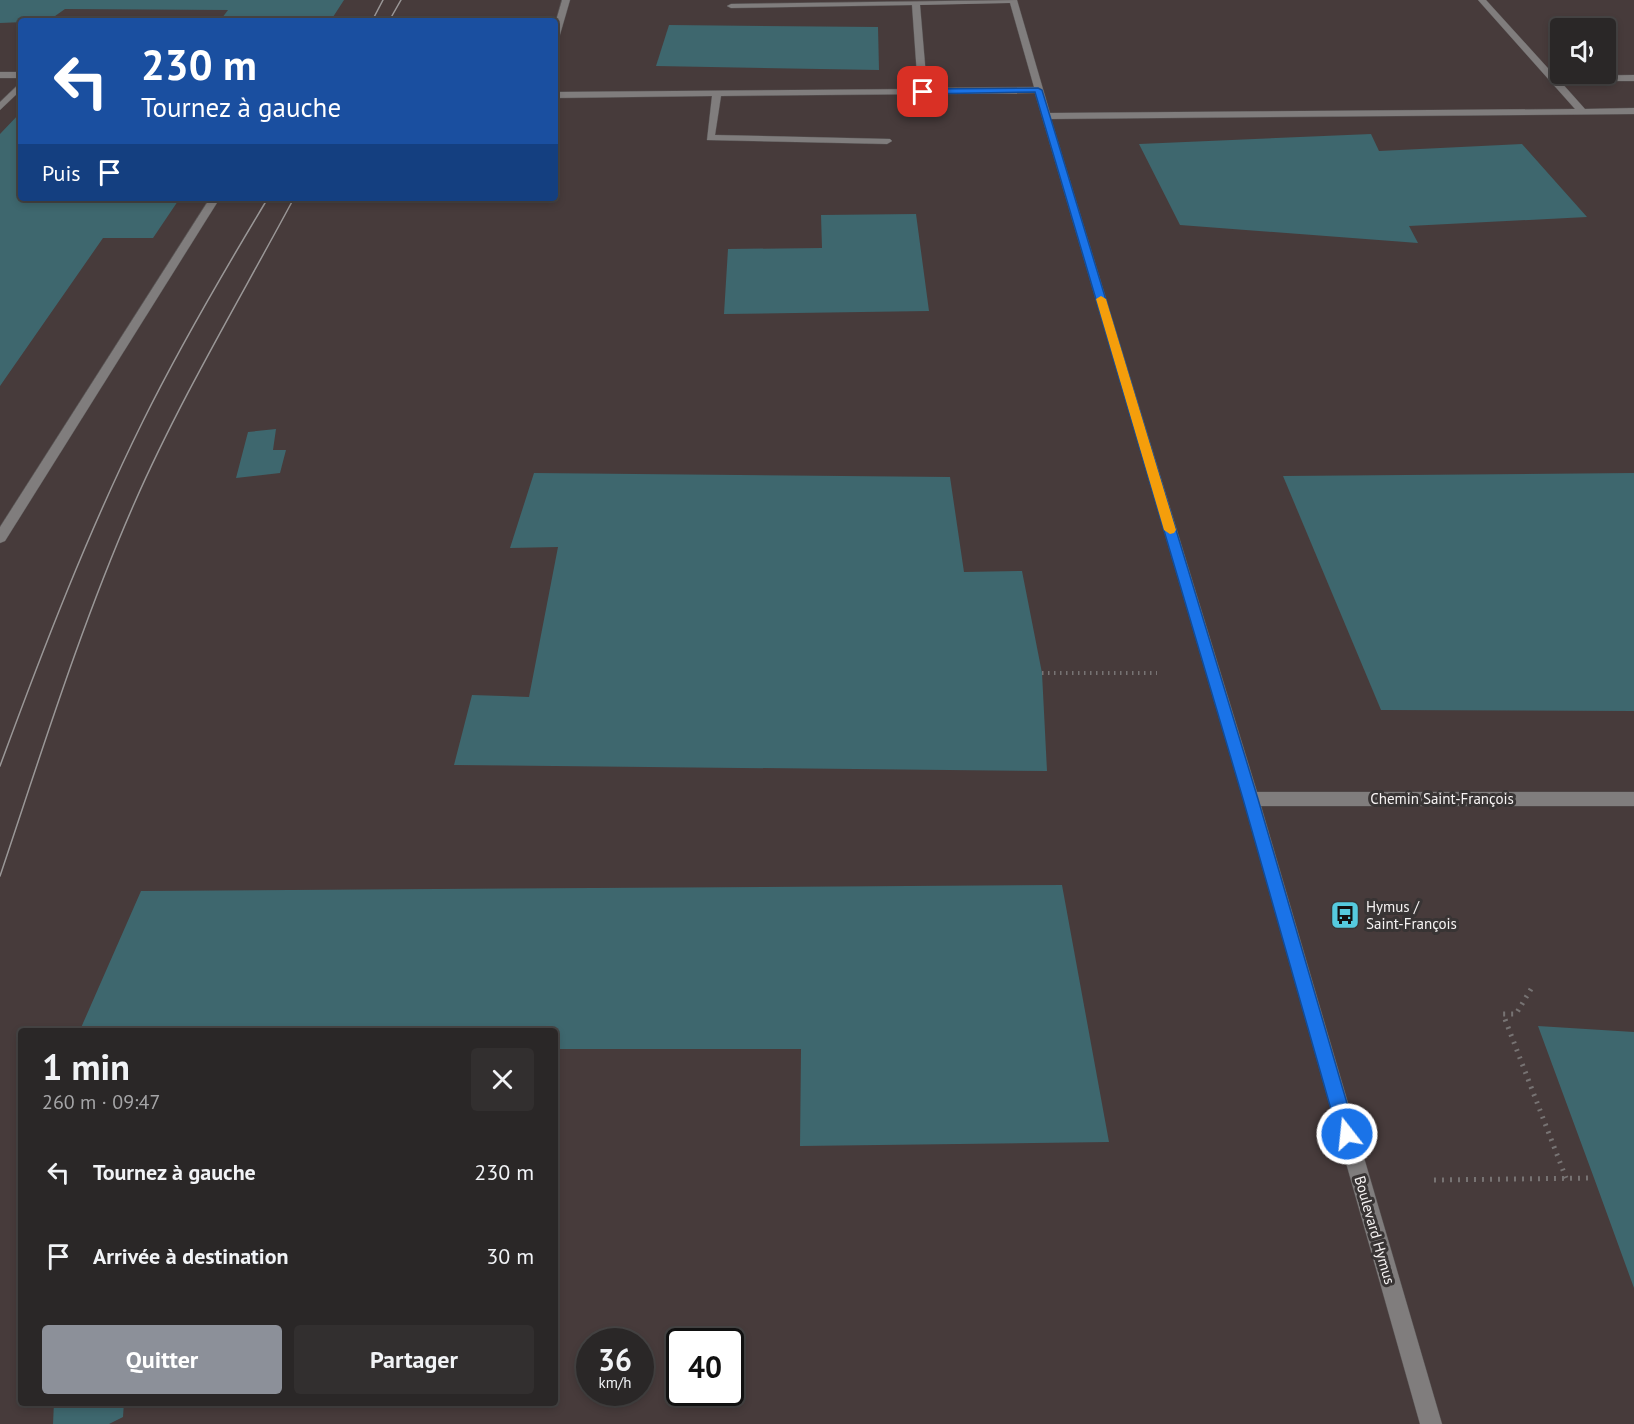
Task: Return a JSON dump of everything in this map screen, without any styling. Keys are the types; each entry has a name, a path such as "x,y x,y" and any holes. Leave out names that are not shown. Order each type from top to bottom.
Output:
{"street":[{"path":"558,28 566,0"},
{"path":"1482,0 1550,75"},
{"path":"731,6 1014,1"},
{"name":"Boulevard Hymus","path":"1014,1 1038,90 1251,799 1431,1424"},
{"path":"916,3 923,92"},
{"path":"0,75 18,75"},
{"path":"1616,78 1634,78"},
{"path":"1558,84 1582,111"},
{"path":"0,108 18,88"},
{"path":"558,94 1038,90"},
{"path":"717,93 710,138 887,141"},
{"path":"1046,116 1634,111"},
{"path":"0,538 213,201"},
{"name":"Chemin Saint-François","path":"1251,799 1634,799"}],"path":[{"path":"1042,673 1157,673"},
{"path":"1531,989 1516,1014 1503,1014 1566,1178"},
{"path":"1434,1180 1594,1178"}],"shaded area":[{"path":"0,0 1634,0 1634,1424 0,1424"}],"building":[{"path":"0,0 344,0 333,17 222,18 228,10 65,9 52,18 18,18 18,22 0,23"},
{"path":"669,25 878,27 879,70 656,66"},
{"path":"18,115 18,201 178,201 153,238 103,238 0,386 0,134"},
{"path":"1371,134 1379,151 1522,144 1587,217 1409,226 1418,243 1180,225 1139,144"},
{"path":"916,214 929,311 724,314 728,249 822,248 821,215"},
{"path":"276,429 273,450 286,450 280,473 236,478 248,432"},
{"path":"534,473 950,477 964,572 1022,571 1042,673 1047,771 454,765 472,695 529,697 558,547 510,548"},
{"path":"1634,473 1634,711 1381,710 1283,476"},
{"path":"1062,885 1109,1142 800,1146 801,1049 558,1049 558,1028 81,1028 141,891"},
{"path":"1538,1026 1634,1032 1634,1288 1594,1178"},
{"path":"54,1406 124,1406 123,1417 109,1424 53,1424"}],"tram line":[{"path":"374,18 383,0"},
{"path":"391,18 401,0"},
{"path":"0,766 67,591 123,463 157,392 266,201"},
{"path":"0,876 79,642 134,504 171,426 292,201"}],"slow traffic":[{"path":"1101,299 1170,530"}],"place":[{"name":"Hymus / Saint-François","path":"1345,915"}],"route":[{"path":"923,92 1038,90 1251,799 1347,1134"}]}
